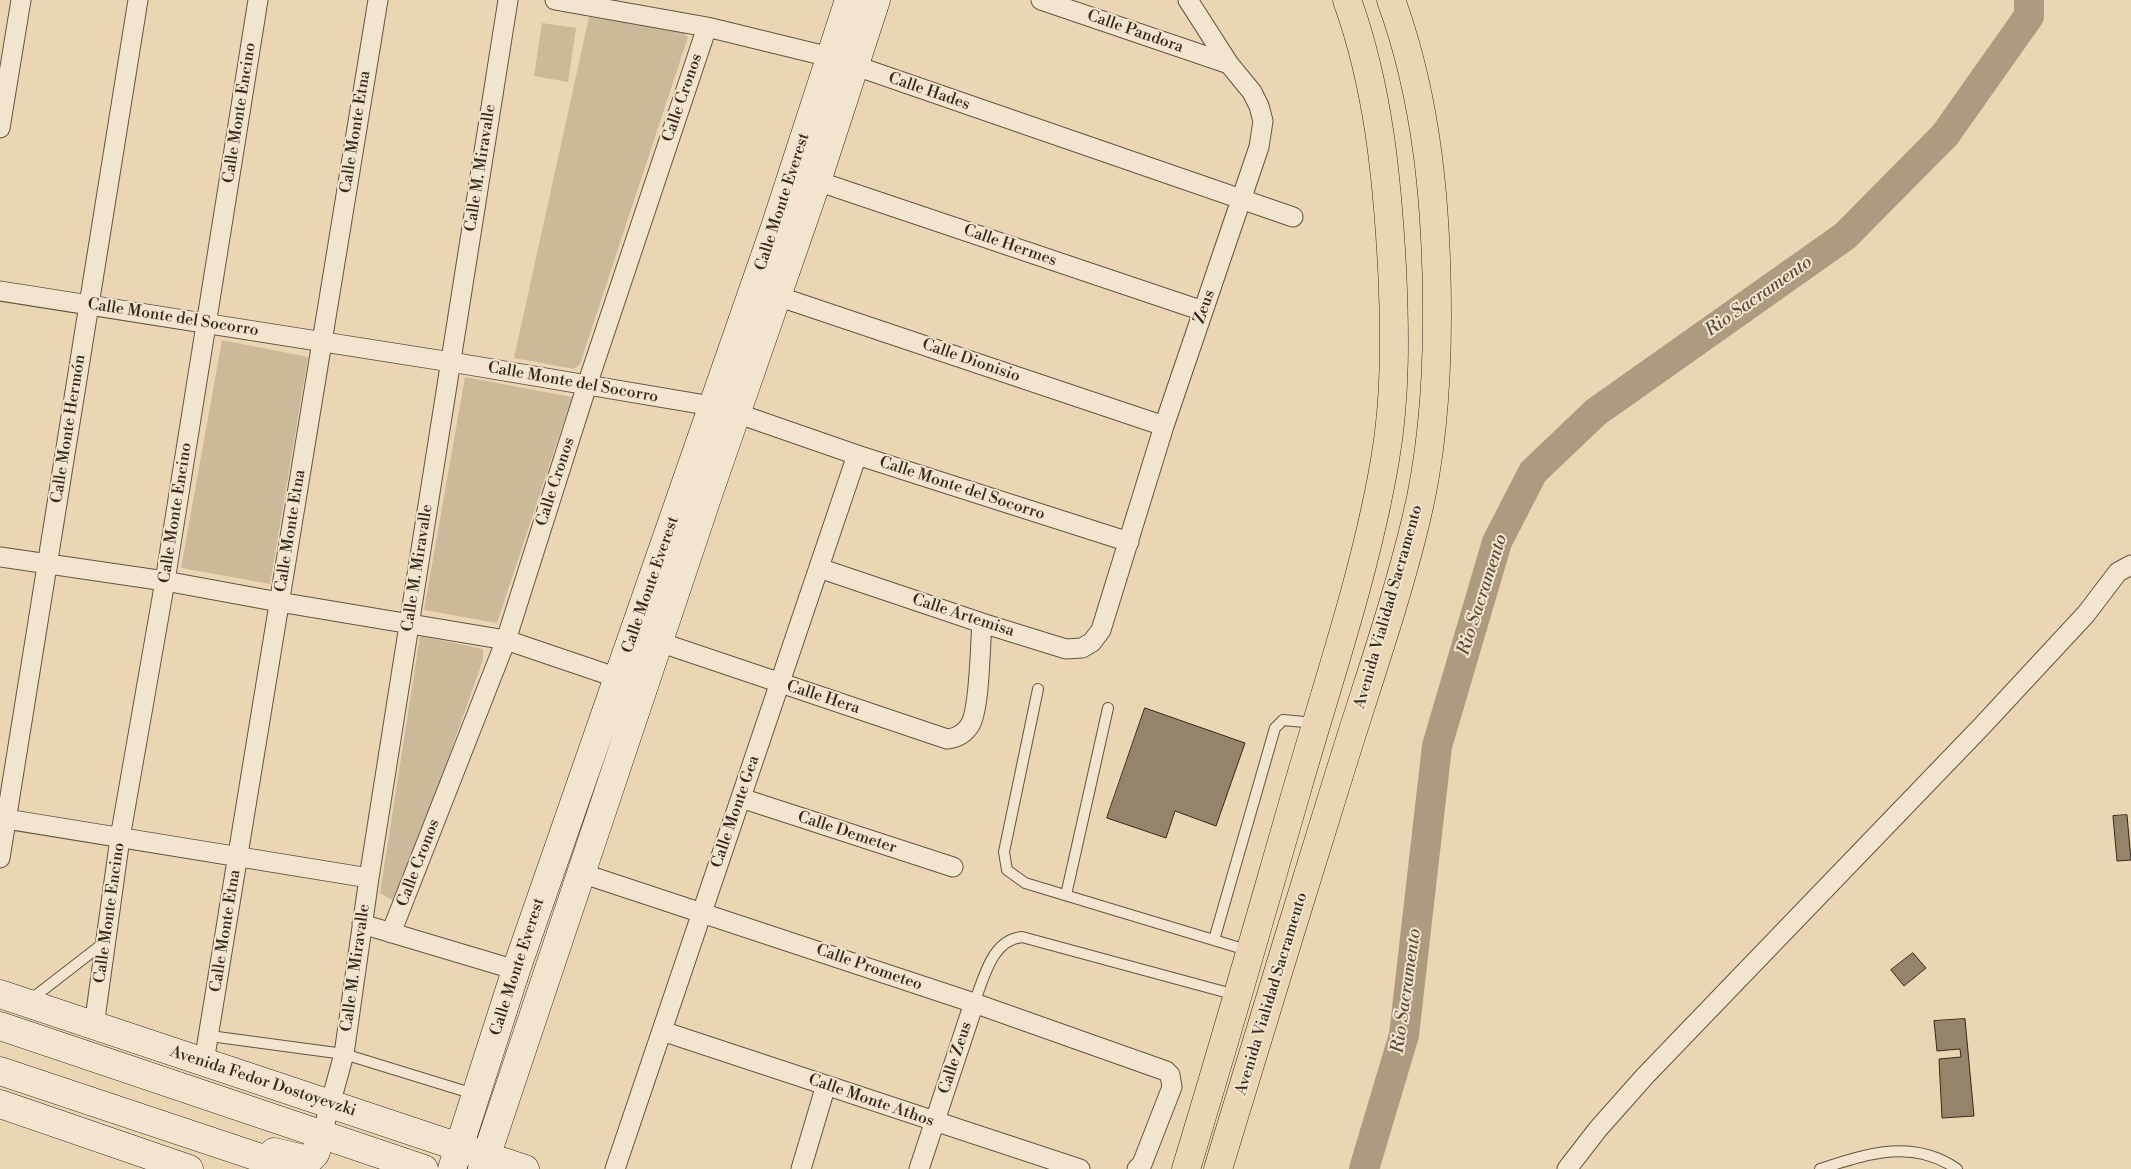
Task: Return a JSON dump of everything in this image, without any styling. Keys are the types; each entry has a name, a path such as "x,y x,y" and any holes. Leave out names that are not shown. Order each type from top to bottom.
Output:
{"highway":[{"name":"Avenida Vialidad Sacramento","path":"1186,1169 1239,996 1366,553 1386,458 1395,362 1386,179 1371,77 1347,0"},
{"name":"Avenida Vialidad Sacramento","path":"1218,1169 1389,618 1416,519 1427,462 1437,362 1437,267 1434,198 1416,90 1406,46 1391,0"}],"street":[{"path":"0,128 21,0"},
{"name":"Calle Monte Hermón","path":"0,858 3,819 47,565 138,0"},
{"name":"Calle Monte Encino","path":"94,1026 120,838 165,581 258,0"},
{"name":"Calle Monte Etna","path":"204,1062 210,1036 378,0"},
{"name":"Calle M. Miravalle","path":"322,1134 332,1104 344,1054 369,878 508,0"},
{"name":"Calle Hades","path":"556,0 707,27 842,61 1293,217"},
{"name":"Calle Monte Everest","path":"456,1158 516,970 618,678 724,410 777,296 817,181 842,61 849,0"},
{"name":"Calle Monte Everest","path":"484,1162 659,642 774,230 842,61 876,0"},
{"name":"Calle Pandora","path":"1041,0 1229,64"},
{"name":"Zeus","path":"1101,630 1164,426 1259,146 1263,121 1252,92 1229,64 1188,0"},
{"name":"Calle Cronos","path":"391,933 506,640 587,385 707,27"},
{"name":"Calle Hermes","path":"817,181 1203,311"},
{"name":"Calle Monte del Socorro","path":"0,291 451,362 724,410 857,455 1129,542"},
{"name":"Calle Dionisio","path":"777,296 1164,426"},
{"name":"Calle Monte Gea","path":"615,1169 857,455"},
{"path":"0,557 165,581 506,640 618,678"},
{"path":"1566,1169 1598,1129 1645,1076 1982,726 2086,614 2118,572 2131,565"},
{"name":"Calle Artemisa","path":"819,568 1066,649 1082,648 1092,642 1101,630"},
{"name":"Calle Hera","path":"659,642 947,739 954,738 966,730 975,712 982,623"},
{"name":"Calle Demeter","path":"741,798 953,868"},
{"path":"3,819 369,878"},
{"name":"Calle Prometeo","path":"581,873 974,1003 1166,1071 1170,1075 1172,1087 1140,1166"},
{"path":"362,924 516,970"},
{"name":"Avenida Fedor Dostoyevzki","path":"0,994 393,1125 456,1158 525,1169"},
{"name":"Calle Zeus","path":"919,1169 974,1003"},
{"name":"Avenida Fedor Dostoyevzki","path":"0,1026 424,1169"},
{"name":"Calle Monte Athos","path":"662,1031 1071,1168"},
{"path":"0,1071 294,1169"},
{"path":"801,1169 826,1085"},
{"path":"0,1104 186,1169"},
{"path":"383,1154 393,1125"},
{"path":"238,1149 260,1150 308,1159 315,1154 322,1134"}],"lane":[{"path":"1038,689 1004,852 1007,870 1025,883 1251,951"},
{"path":"1066,895 1108,708"},
{"path":"1214,940 1275,728 1283,720 1316,723"},
{"path":"974,1003 994,954 1002,944 1012,938 1022,937 1239,996"},
{"path":"26,1002 106,941"},
{"path":"210,1036 344,1054 476,1095"},
{"path":"1820,1169 1875,1152 1895,1151 1917,1152 1948,1163 1957,1169"}],"shaded area":[{"path":"589,17 679,30 688,37 580,364 574,369 514,358"},
{"path":"542,23 576,28 568,82 534,76"},
{"path":"222,340 308,357 270,584 181,568"},
{"path":"465,377 572,397 497,623 424,610"},
{"path":"420,636 483,649 483,660 399,897 392,900 380,893"}],"building":[{"path":"1145,708 1245,743 1216,826 1175,811 1166,838 1107,818"},
{"path":"2127,815 2131,860 2117,861 2113,816"},
{"path":"1913,953 1926,968 1904,986 1891,970"},
{"path":"1965,1019 1974,1116 1942,1118 1939,1059 1961,1057 1960,1049 1937,1051 1934,1021"}],"waterway":[{"name":"Rio Sacramento","path":"1364,1169 1404,1035 1437,746 1497,542 1533,472 1596,412 1845,236 1945,135 2029,16 2029,0"}]}
